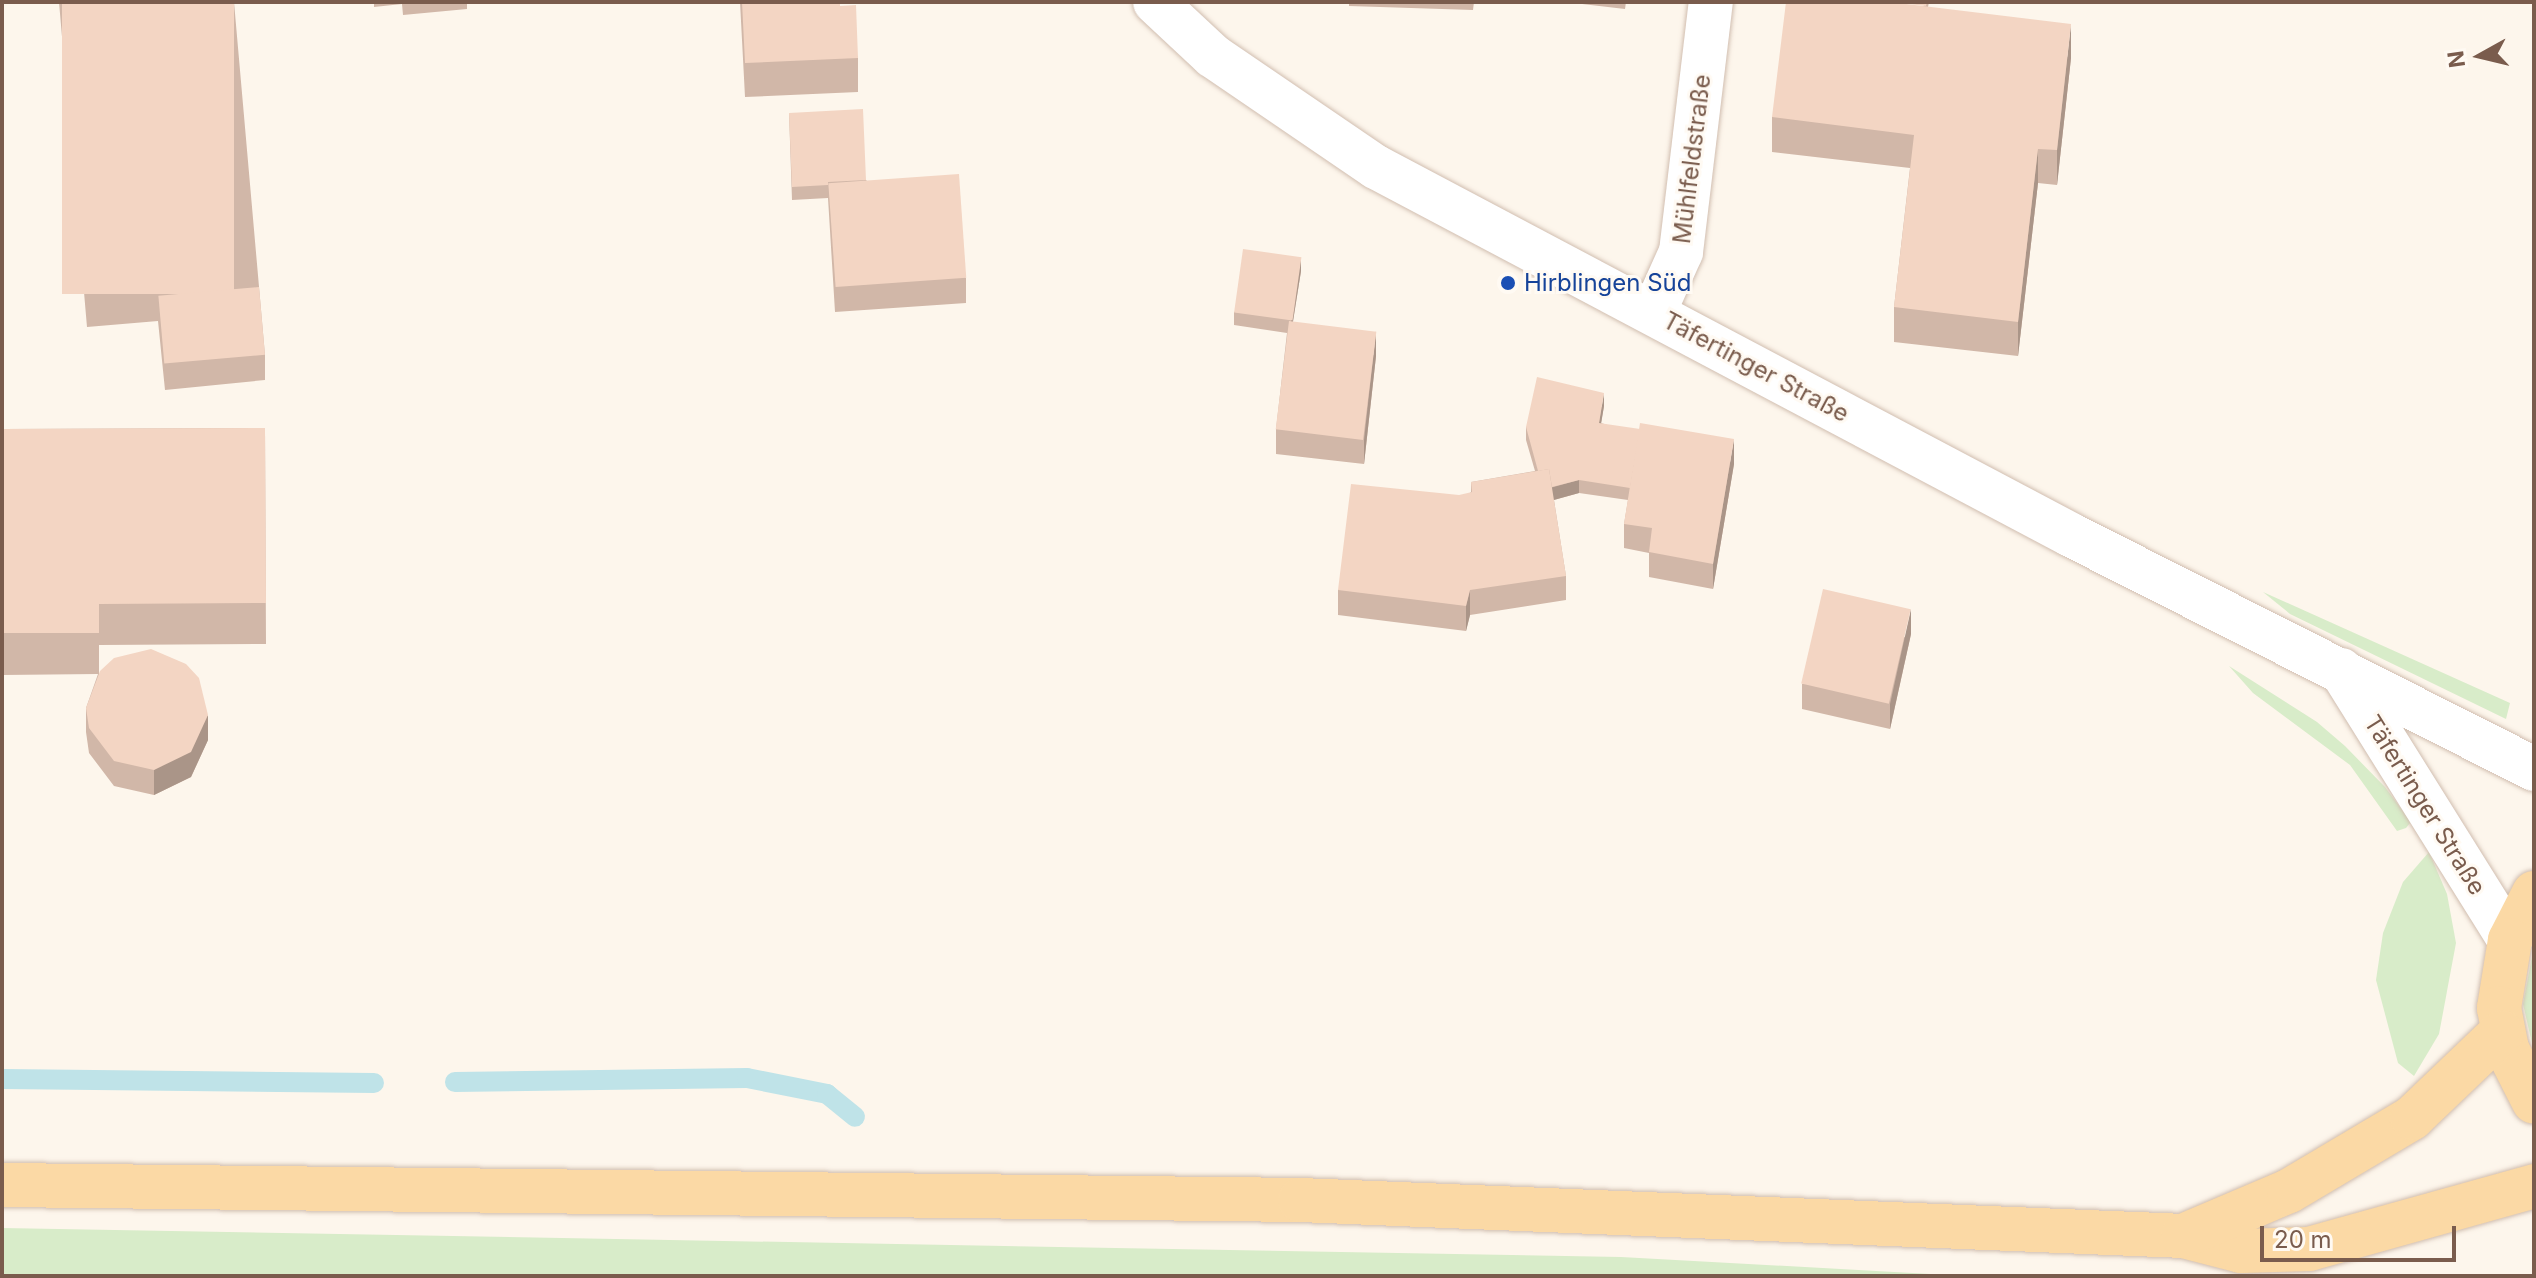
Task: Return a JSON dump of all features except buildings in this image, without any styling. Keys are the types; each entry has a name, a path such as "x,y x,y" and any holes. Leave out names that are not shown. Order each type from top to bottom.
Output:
{"main road":[{"path":"2534,893 2510,940 2501,972 2502,1032 2534,1102"},
{"path":"2183,1236 2289,1191 2412,1118 2502,1032"},
{"path":"2,1185 1300,1200 2183,1236 2241,1251 2309,1249 2534,1186"}],"street":[{"name":"Täfertinger Straße","path":"1155,2 1213,56 1376,167 2071,535 2534,769"},
{"name":"Mühlfeldstraße","path":"1654,312 1681,252 1711,2"},
{"name":"Täfertinger Straße","path":"2341,670 2510,940"}],"green space":[{"path":"2263,592 2510,703 2506,719 2290,614"},
{"path":"2229,666 2317,722 2345,746 2385,787 2411,822 2406,828 2397,831 2350,765 2253,693"},
{"path":"2429,852 2447,894 2456,943 2439,1034 2414,1076 2398,1063 2376,980 2383,933 2403,882"},
{"path":"2534,946 2534,1052 2523,1004"},
{"path":"2,1228 1621,1257 1967,1276 2,1276"}],"waterway":[{"path":"455,1082 747,1078 827,1094 855,1117"},
{"path":"2,1079 374,1083"}],"place":[{"name":"Hirblingen Süd","path":"1508,283"}]}
